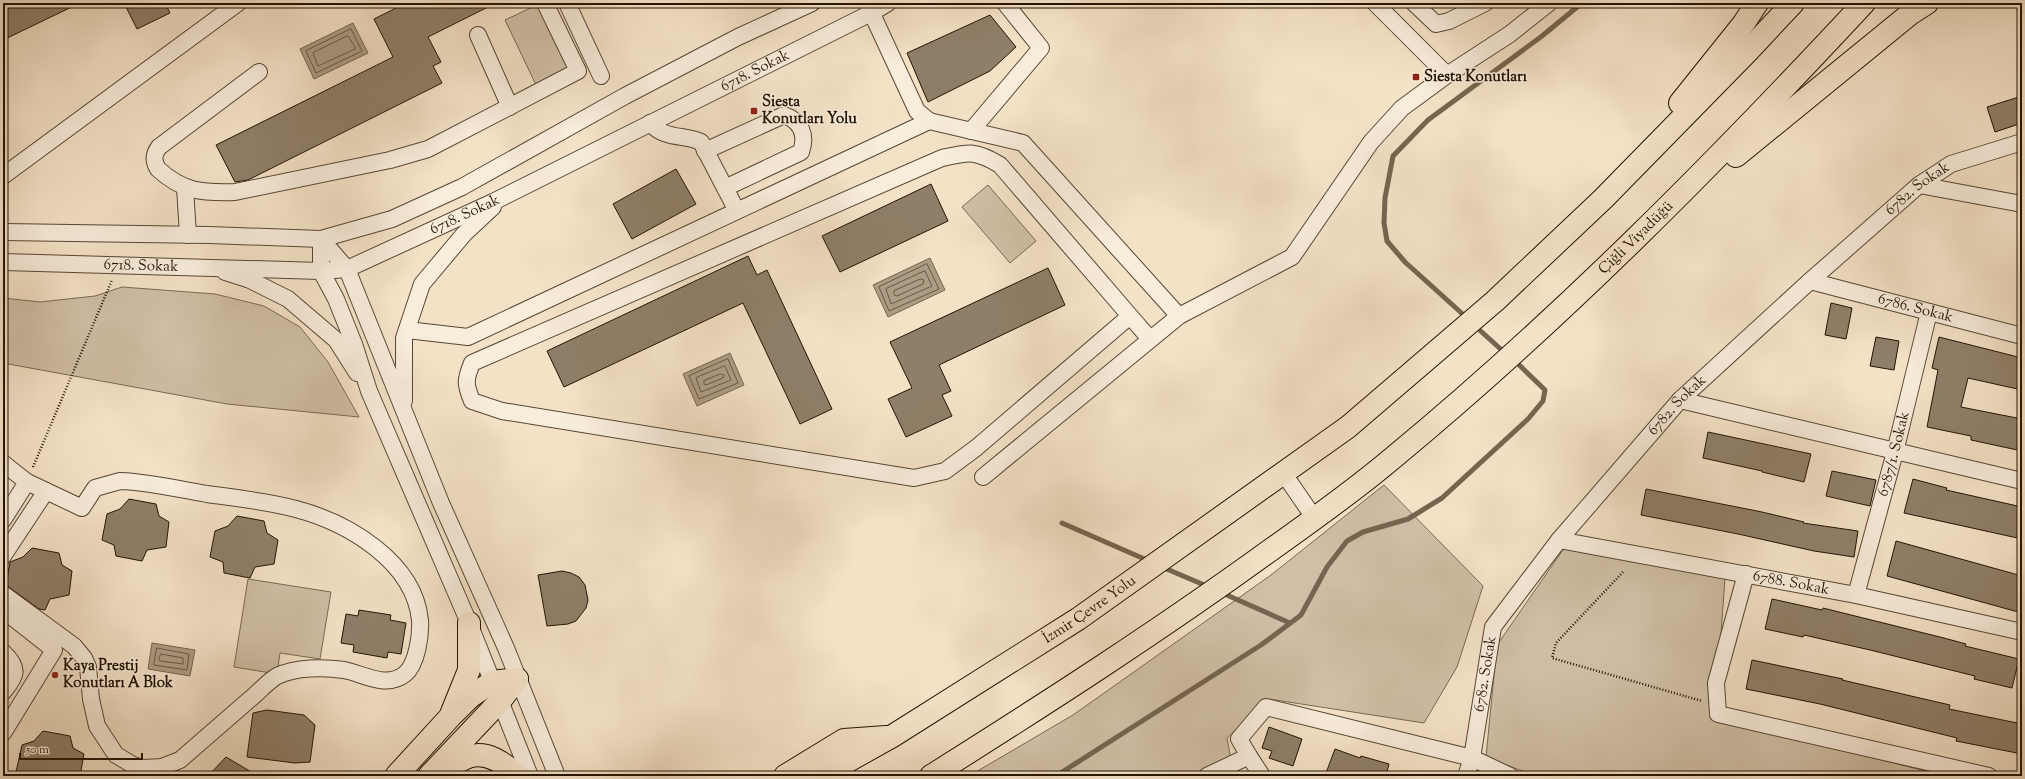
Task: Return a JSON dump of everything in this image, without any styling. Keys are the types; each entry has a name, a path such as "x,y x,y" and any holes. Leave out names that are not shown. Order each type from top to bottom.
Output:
{"highway":[{"path":"1603,199 1744,23 1757,3"},
{"path":"1603,199 1793,3"},
{"name":"Çiğli Viyadüğü","path":"1315,519 1393,459 1522,346 1641,235 1781,92 1864,3"},
{"path":"1641,235 1865,50 1910,14 1927,3"},
{"name":"İzmir Çevre Yolu","path":"821,776 891,737 1078,619 1284,474 1348,427 1495,301 1603,199"},
{"path":"932,776 1171,621 1315,519"},
{"path":"450,717 469,670 469,623"},
{"path":"396,776 470,697 496,691 517,679"},
{"path":"429,776 496,691"},
{"path":"784,776 844,740 891,737"},
{"path":"435,776 469,756 486,756 505,764 518,776"}],"street":[{"path":"3,176 238,3"},
{"path":"259,72 156,151 154,160 158,169 185,188 210,193 235,192 390,160 442,143 578,71 546,3"},
{"path":"567,3 601,76"},
{"name":"6718. Sokak","path":"3,232 321,239 392,219 462,188 624,96 738,37 812,3"},
{"name":"6718. Sokak","path":"3,262 321,271 347,269 506,195 650,123 870,8 888,3"},
{"path":"971,131 1041,48 1005,3"},
{"path":"1375,3 1447,75"},
{"path":"1414,3 1436,24 1449,21 1484,3"},
{"path":"983,477 1179,316 1292,257 1371,142 1402,108 1447,75 1510,34 1549,3"},
{"path":"870,8 918,111 929,121 1023,143 1179,316"},
{"path":"478,35 510,107"},
{"path":"705,151 784,115 795,120 802,130 804,145 801,152 725,188"},
{"path":"406,330 468,337 929,121"},
{"path":"650,123 664,134 673,137 686,137 701,142 737,211"},
{"name":"6782. Sokak","path":"1466,776 1472,758 1494,627 1559,540 1680,400 1810,281 1919,185 1951,164 2022,142"},
{"path":"1130,316 945,472 914,478 502,411 472,401 466,386 466,377 472,363 942,158 968,152 985,155 1000,165 1150,339"},
{"path":"1919,185 2022,204"},
{"path":"185,188 188,235"},
{"path":"404,410 404,338 422,284 464,234 506,195"},
{"path":"321,239 347,269 446,515 506,648 556,776"},
{"path":"321,239 321,271 336,299 369,391 469,623 530,776"},
{"path":"208,267 250,280 288,299 336,340 369,391"},
{"name":"6786. Sokak","path":"1810,281 2022,336"},
{"name":"6787/1. Sokak","path":"1856,596 1895,452 1929,312"},
{"path":"1680,400 2022,482"},
{"path":"3,463 27,482 82,508 95,488 110,482 130,481 282,506 313,514 351,532 381,554 399,571 411,588 419,610 420,638 411,668 401,677 387,681 329,668 312,669 277,676 180,760 162,767 143,768 128,763 116,755 97,726 91,699 88,667 80,652 3,594"},
{"path":"1284,474 1315,519"},
{"path":"3,520 27,482"},
{"path":"3,556 46,491"},
{"name":"6788. Sokak","path":"1559,540 1746,574 2022,632"},
{"path":"1746,574 1716,683 1718,714 1989,776"},
{"path":"3,610 54,650 3,733"},
{"path":"3,652 12,661 15,678 3,692"},
{"path":"1262,776 1238,739 1266,707 1472,758 1510,776"},
{"path":"1207,776 1249,756"}],"path":[{"path":"27,482 118,265"},
{"path":"1623,572 1556,643 1552,658 1718,705"}],"shaded area":[{"path":"539,4 570,68 536,85 505,20"},
{"path":"988,185 1036,241 1010,263 962,207"},
{"path":"122,287 215,294 264,306 300,327 328,362 359,417 227,404 3,363 3,298 40,302 95,296"},
{"path":"1384,485 1483,586 1457,667 1424,723 1269,699 1227,738 1231,760 1196,776 969,776 1073,715 1271,575"},
{"path":"1565,547 1725,578 1715,718 1945,776 1535,776 1486,757 1497,645"},
{"path":"248,579 331,592 320,659 280,653 277,674 234,667"}],"water":[{"path":"353,23 368,53 314,79 300,49"},
{"path":"930,258 945,290 888,317 873,285"},
{"path":"730,353 744,385 697,406 683,374"},
{"path":"152,643 195,650 190,676 148,669"}],"building":[{"path":"3,3 80,3 3,40"},
{"path":"124,3 165,3 170,13 137,29"},
{"path":"406,3 496,3 428,37 441,62 433,66 442,83 248,180 235,182 216,145 393,57 374,19"},
{"path":"990,15 1016,47 990,71 928,102 907,53"},
{"path":"2022,96 2022,123 1995,132 1987,107"},
{"path":"676,169 696,204 632,239 613,204"},
{"path":"931,184 948,221 840,272 822,236"},
{"path":"748,256 757,275 767,270 832,409 800,424 743,303 564,387 547,351"},
{"path":"1048,268 1065,305 939,365 951,391 942,395 952,416 906,437 888,399 912,388 890,342"},
{"path":"1831,303 1852,308 1846,339 1825,335"},
{"path":"1876,337 1899,341 1894,370 1870,366"},
{"path":"1939,337 2022,358 2022,390 1968,378 1961,407 2022,419 2022,451 1971,440 1971,436 1927,427 1938,370 1932,368"},
{"path":"1708,432 1811,454 1804,482 1703,458"},
{"path":"1832,471 1876,480 1870,506 1826,496"},
{"path":"1913,479 1947,488 1946,490 2022,507 2022,539 1904,513"},
{"path":"1646,489 1762,512 1804,522 1803,523 1858,531 1854,557 1814,551 1641,515"},
{"path":"129,499 156,504 159,516 169,522 166,547 147,550 142,561 116,556 114,545 102,540 107,514 120,509"},
{"path":"237,516 264,521 267,533 278,540 274,564 255,567 250,578 224,573 223,562 210,557 215,531 228,526"},
{"path":"1896,541 2022,576 2022,613 1887,576"},
{"path":"32,548 59,553 62,565 72,571 69,595 50,599 45,610 39,609 6,585 10,562 23,557"},
{"path":"562,571 579,577 585,585 588,600 586,608 576,621 568,624 547,626 538,575"},
{"path":"1772,599 1822,610 1823,608 1944,638 1966,644 1965,646 2019,659 2012,688 1974,679 1975,676 1870,650 1804,635 1803,637 1765,629"},
{"path":"359,610 391,615 390,620 406,623 401,654 388,652 387,658 353,652 354,645 341,643 346,614 358,616"},
{"path":"1752,660 1843,679 1842,680 1950,705 1949,709 2022,724 2022,754 1956,741 1957,738 1820,704 1746,689"},
{"path":"267,710 304,715 315,725 310,762 295,763 247,757 253,713"},
{"path":"1269,727 1302,739 1293,766 1269,758 1272,751 1262,748"},
{"path":"43,731 70,736 73,748 84,754 80,776 27,776 16,772 22,745 34,741"},
{"path":"1335,749 1360,758 1361,756 1389,764 1386,776 1335,776 1326,773"},
{"path":"226,757 258,776 208,776"}],"waterway":[{"path":"1467,318 1405,262 1387,241 1384,223 1385,198 1393,156 1428,120 1542,36 1582,3"},
{"path":"1474,325 1505,353"},
{"path":"1056,776 1261,645 1301,615 1327,567 1347,541 1363,532 1408,519 1442,498 1528,419 1543,401 1545,390 1513,359"},
{"path":"1062,523 1149,561"},
{"path":"1162,567 1209,587"},
{"path":"1220,592 1290,623"}],"place":[{"name":"Siesta Konutları","path":"1416,77"},
{"name":"Siesta Konutları Yolu","path":"754,111"},
{"name":"Kaya Prestij Konutları A Blok","path":"55,675"}]}
